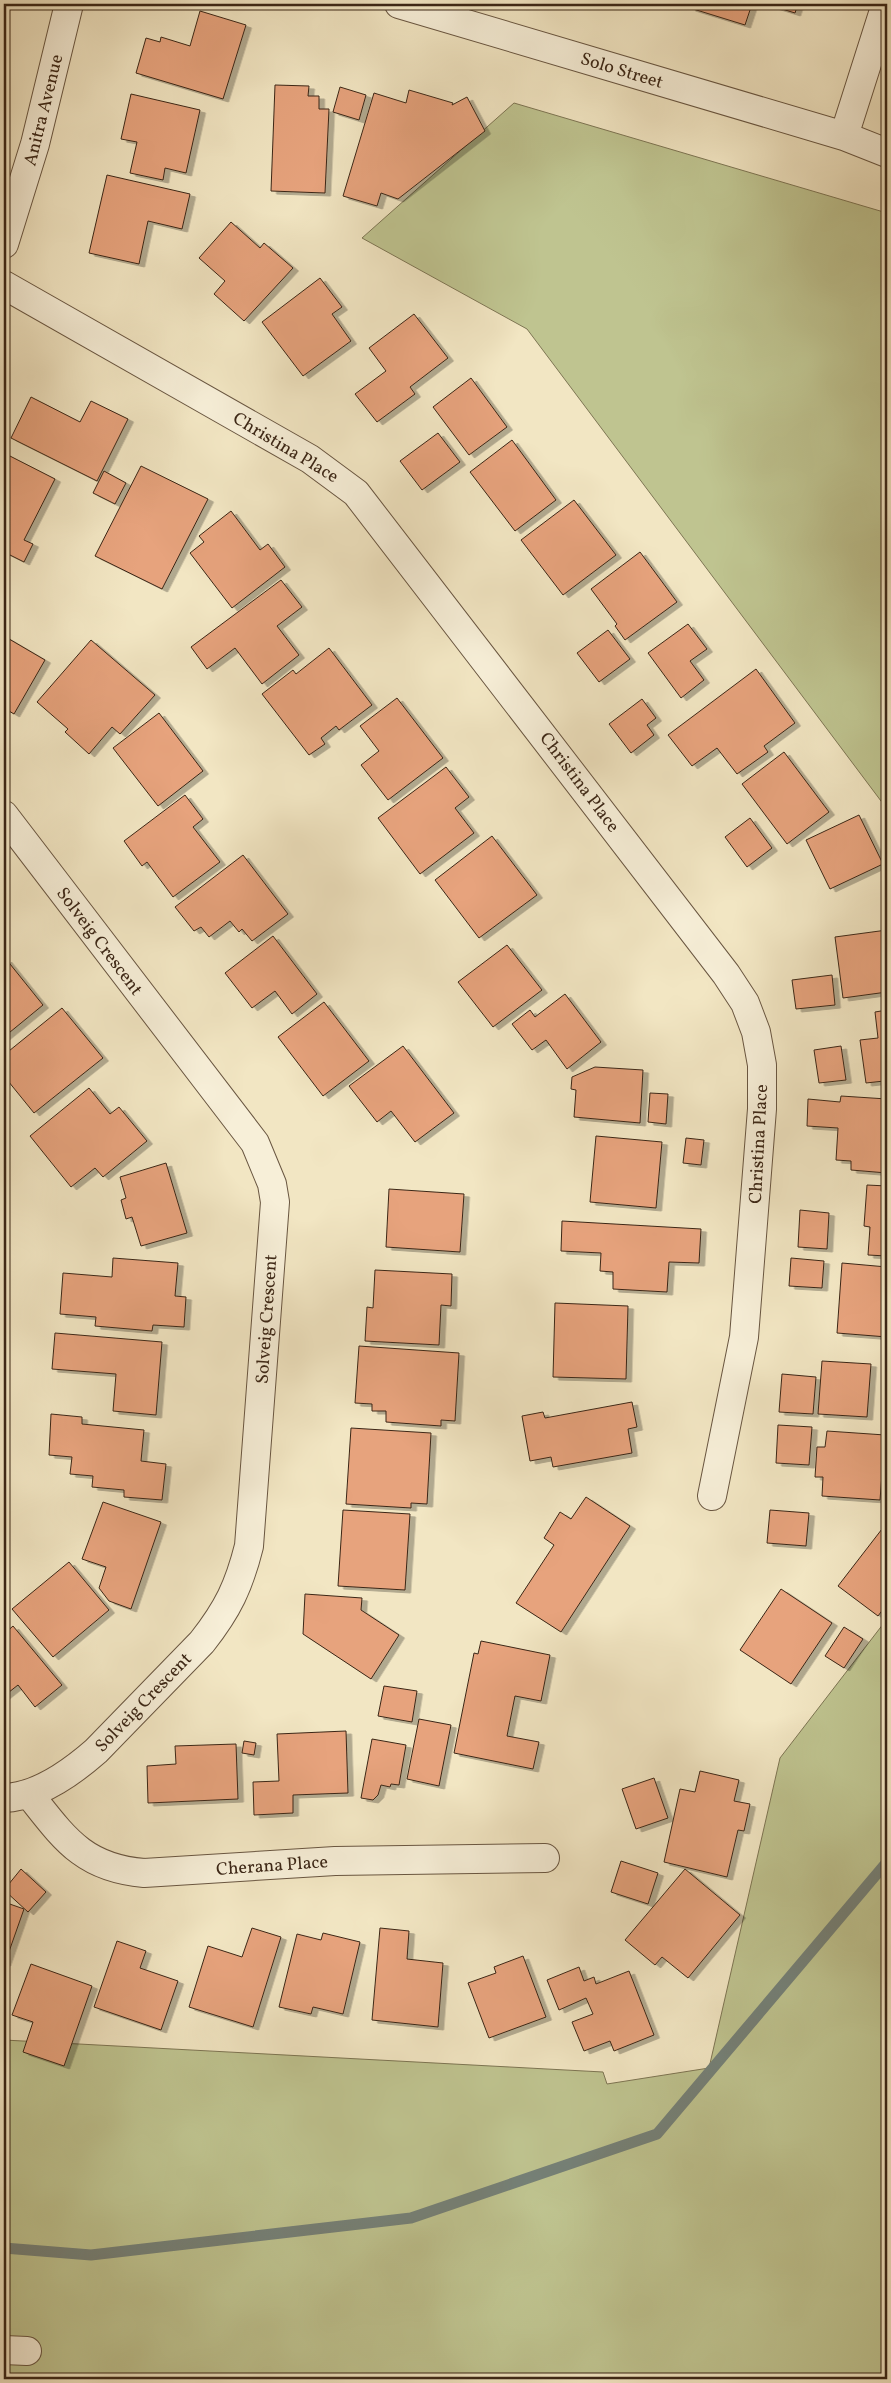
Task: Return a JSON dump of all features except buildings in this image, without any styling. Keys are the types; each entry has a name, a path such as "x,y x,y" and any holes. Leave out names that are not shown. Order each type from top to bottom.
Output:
{"street":[{"name":"Anitra Avenue","path":"4,244 35,144 69,4"},
{"name":"Solo Street","path":"399,4 844,136 887,153"},
{"path":"844,136 886,4"},
{"name":"Christina Place","path":"4,285 310,458 356,493 726,974 745,1003 756,1032 762,1065 762,1109 744,1337 712,1496"},
{"name":"Solveig Crescent","path":"4,815 255,1143 272,1184 274,1202 248,1546 241,1577 221,1616 202,1642 96,1751 80,1765 17,1796"},
{"name":"Cherana Place","path":"17,1796 68,1843 111,1868 128,1872 144,1873 335,1861 545,1858"}],"green space":[{"path":"514,103 887,213 887,809 527,329 362,238"},
{"path":"887,1619 887,2379 4,2379 4,2040 603,2072 607,2084 709,2068 780,1758"}],"waterway":[{"path":"4,2248 91,2255 411,2218 657,2134 887,1862"}]}
